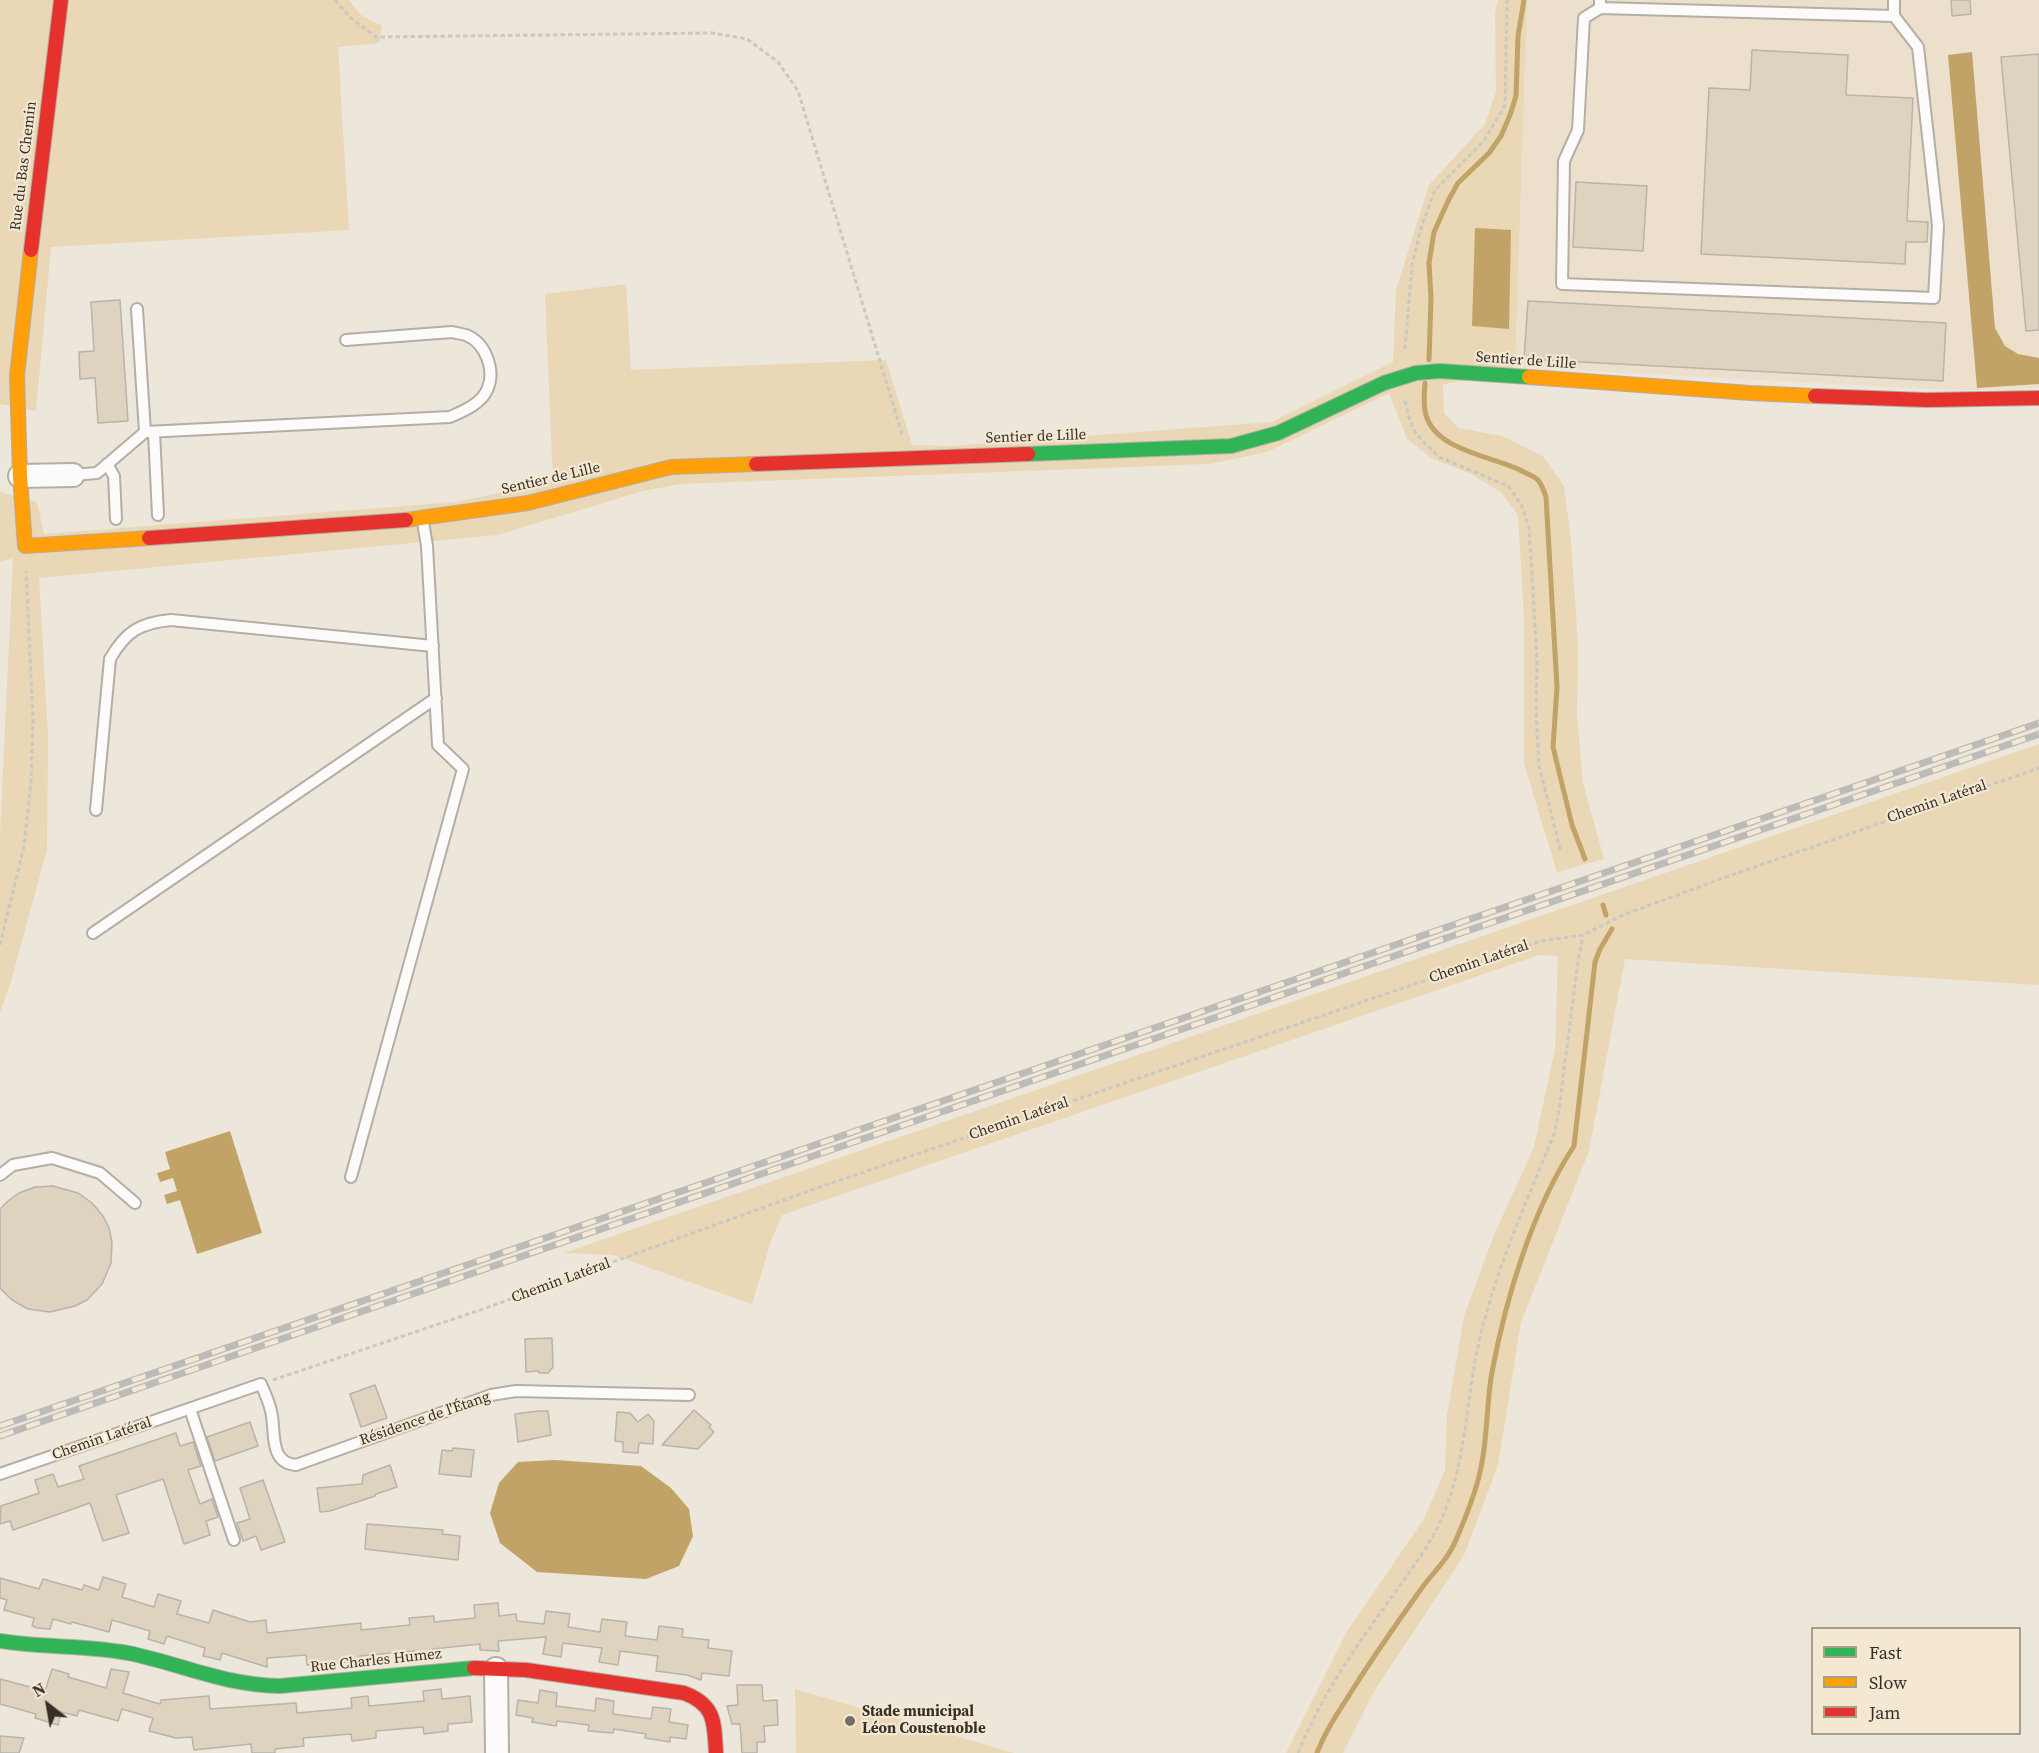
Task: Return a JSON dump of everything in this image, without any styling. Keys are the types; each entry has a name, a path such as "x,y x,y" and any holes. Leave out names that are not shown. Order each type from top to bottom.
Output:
{"street":[{"name":"Rue du Bas Chemin","path":"25,546 15,476 19,355 61,0"},
{"name":"Sentier de Lille","path":"25,546 423,519 528,503 671,467 1208,448 1244,444 1279,433 1380,384 1420,371 1440,370 1679,389 1926,400 2039,398"},
{"path":"15,476 73,475"},
{"name":"Rue Charles Humez","path":"0,1641 122,1652 236,1684 264,1687 463,1669 496,1669 526,1670 692,1695 700,1700 712,1714 716,1753"},
{"path":"496,1669 497,1753"}],"lane":[{"path":"1894,0 1894,16 1918,47 1938,226 1934,298 1562,284 1564,161 1578,130 1584,18 1600,4 1894,16"},
{"path":"136,309 158,515"},
{"path":"73,475 97,473 149,432 450,417 470,408 487,391 491,367 481,346 467,335 452,332 346,340"},
{"path":"107,464 114,476 116,519"},
{"path":"351,1177 463,769 438,745 427,546 423,519"},
{"path":"96,810 110,659 119,643 134,630 151,621 171,620 433,646"},
{"path":"93,933 436,698"},
{"path":"0,1174 13,1165 52,1158 100,1173 135,1203"},
{"name":"Résidence de l'Étang","path":"261,1384 271,1411 275,1450 282,1461 296,1465 479,1398 498,1394 516,1391 689,1395"},
{"name":"Chemin Latéral","path":"0,1474 261,1384"},
{"path":"190,1409 234,1540"}],"path":[{"path":"335,0 351,18 376,37 712,33 747,39 777,62 798,92 801,101 909,459"},
{"path":"1507,0 1505,105 1484,141 1435,189 1424,218 1412,265 1403,375 1406,406 1416,434 1439,457 1508,486 1522,506 1529,528 1532,570 1537,659 1536,710 1539,766 1561,852"},
{"path":"0,945 24,846 31,782 33,720 25,546"},
{"name":"Chemin Latéral","path":"261,1384 486,1308 828,1184 1339,1009 1541,941 1583,935 1623,915 1723,878 2039,768"},
{"path":"1298,1753 1314,1716 1347,1659 1434,1536 1445,1511 1458,1463 1483,1322 1506,1251 1556,1125 1562,1097 1583,935"}],"shaded area":[{"path":"0,0 349,0 361,15 382,26 379,43 338,47 349,230 51,247 36,411 0,404"},
{"path":"1498,0 1527,0 1515,367 1443,385 1444,413 1459,428 1502,436 1543,456 1564,486 1571,539 1578,645 1577,716 1583,783 1604,859 1557,872 1524,764 1524,617 1518,515 1501,492 1469,473 1433,459 1407,439 1389,393 1267,452 1209,464 680,484 643,491 497,535 39,578 48,735 47,850 9,988 0,1012 0,836 13,558 0,562 0,492 37,502 44,534 456,502 553,481 545,294 626,284 631,370 886,360 912,445 952,446 1272,422 1393,362 1396,290 1429,185 1485,124 1496,92 1495,13"},
{"path":"1527,0 2039,0 2039,388 1950,390 1515,367"},
{"path":"1972,52 1995,328 2005,346 2018,354 2039,358 2039,384 1977,388 1948,55"},
{"path":"1475,228 1511,230 1509,329 1472,326"},
{"path":"2039,744 2039,985 1625,959 1589,1151 1521,1322 1498,1465 1464,1555 1375,1690 1343,1753 1286,1753 1346,1633 1424,1519 1445,1470 1447,1415 1464,1316 1494,1235 1534,1147 1555,1049 1558,956 1539,955 782,1215 771,1241 752,1304 613,1255 564,1253"},
{"path":"230,1131 262,1233 197,1254 180,1200 167,1204 164,1195 177,1191 173,1178 160,1182 157,1173 170,1169 165,1152"},
{"path":"555,1460 641,1466 671,1488 689,1509 693,1536 679,1566 646,1579 537,1572 500,1543 490,1513 499,1483 518,1462"},
{"name":"Stade municipal Léon Coustenoble","path":"795,1689 1014,1753 796,1753"}],"building":[{"path":"1951,0 1970,0 1971,14 1952,16"},
{"path":"1752,50 1848,55 1846,95 1913,98 1907,221 1928,222 1927,242 1906,242 1905,264 1701,254 1709,88 1750,90"},
{"path":"2039,54 2039,330 2026,331 2001,57"},
{"path":"1576,182 1647,186 1643,251 1573,247"},
{"path":"120,300 128,421 98,423 95,378 80,379 79,352 94,351 91,302"},
{"path":"1528,301 1946,323 1943,381 1524,359"},
{"path":"53,1186 78,1193 92,1203 103,1216 112,1242 111,1263 102,1284 87,1300 75,1306 50,1312 28,1309 12,1300 0,1288 0,1209 19,1193 35,1187"},
{"path":"552,1338 553,1367 548,1373 526,1372 525,1339"},
{"path":"375,1385 387,1418 361,1427 350,1394"},
{"path":"694,1410 711,1425 709,1427 714,1432 698,1449 662,1445"},
{"path":"548,1411 551,1435 518,1442 515,1414"},
{"path":"617,1412 630,1413 638,1422 648,1414 654,1421 653,1444 639,1443 638,1453 623,1452 623,1442 615,1441"},
{"path":"250,1422 258,1446 215,1461 207,1437"},
{"path":"176,1433 180,1446 193,1442 201,1466 188,1470 200,1504 212,1499 218,1517 206,1521 210,1535 184,1544 163,1479 116,1495 129,1533 103,1541 90,1503 13,1530 10,1521 0,1524 1,1506 39,1493 35,1480 53,1474 58,1487 84,1479 79,1466"},
{"path":"453,1448 474,1450 471,1477 439,1474 442,1450 452,1451"},
{"path":"390,1465 397,1487 330,1511 320,1512 317,1488 362,1484 363,1475"},
{"path":"263,1480 285,1542 261,1550 256,1536 243,1541 237,1523 250,1519 240,1488"},
{"path":"367,1524 443,1530 442,1534 460,1536 458,1560 365,1549"},
{"path":"103,1577 126,1584 122,1597 154,1607 158,1594 181,1601 177,1614 209,1623 213,1610 250,1622 266,1620 267,1633 361,1623 361,1630 410,1625 409,1618 434,1616 434,1622 475,1618 474,1605 498,1603 499,1616 516,1614 517,1621 544,1624 546,1611 570,1614 568,1627 600,1632 602,1619 627,1622 625,1636 657,1640 659,1626 683,1629 682,1637 709,1640 708,1648 732,1651 729,1676 702,1673 701,1680 687,1675 656,1671 658,1656 620,1651 618,1665 599,1662 602,1648 563,1643 561,1657 543,1654 546,1637 498,1641 499,1651 480,1650 480,1644 433,1649 433,1654 416,1656 415,1651 360,1656 361,1661 307,1665 306,1655 267,1658 267,1667 222,1653 220,1660 203,1656 205,1648 167,1636 164,1644 148,1639 150,1631 112,1620 109,1632 53,1619 50,1629 37,1628 32,1626 34,1618 4,1610 7,1600 0,1598 0,1578 39,1589 43,1579 82,1590 84,1585 99,1590"},
{"path":"52,1669 69,1674 68,1677 106,1688 111,1669 129,1672 123,1693 160,1704 161,1700 209,1696 210,1709 296,1703 297,1713 352,1708 351,1698 368,1696 369,1706 424,1701 423,1691 441,1689 442,1699 470,1696 472,1722 448,1724 448,1731 424,1734 423,1727 376,1731 376,1738 352,1741 351,1734 303,1738 304,1746 275,1749 275,1753 252,1753 251,1744 194,1750 192,1737 176,1738 149,1731 153,1718 122,1709 118,1721 79,1710 77,1716 61,1712 58,1725 35,1718 36,1714 0,1704 0,1679 45,1691"},
{"path":"737,1685 762,1685 763,1701 777,1700 778,1725 764,1726 765,1742 757,1742 757,1753 742,1753 740,1724 732,1724 727,1706 738,1705"},
{"path":"540,1690 557,1693 556,1706 595,1711 596,1698 614,1701 613,1714 651,1719 653,1707 671,1709 669,1722 688,1725 686,1739 670,1737 670,1742 645,1738 646,1734 614,1729 613,1733 588,1731 589,1725 557,1721 556,1726 532,1722 533,1718 516,1715 518,1700 538,1703"},
{"path":"0,1736 24,1738 19,1753 0,1753"}],"waterway":[{"path":"1429,360 1431,298 1429,263 1434,232 1458,183 1489,153 1501,136 1510,115 1516,96 1518,36 1524,0"},
{"path":"1425,383 1426,415 1432,427 1441,437 1453,445 1532,476 1543,488 1546,497 1557,687 1553,747 1572,825 1585,859"},
{"path":"1603,905 1606,915"},
{"path":"1317,1753 1334,1719 1370,1662 1424,1585 1449,1554 1470,1507 1483,1460 1492,1372 1513,1285 1522,1255 1545,1198 1574,1146 1595,962 1612,929"}],"railway":[{"path":"0,1426 2039,723"},
{"path":"0,1436 2039,734"}],"traffic: fast":[{"path":"1028,454 1231,446 1278,433 1384,383 1416,373 1440,371 1529,377"},
{"path":"0,1641 128,1653 221,1678 259,1685 280,1686 474,1668"}],"traffic: slow":[{"path":"31,250 17,376 25,546 149,538"},
{"path":"1529,377 1815,396"},
{"path":"406,520 528,503 671,467 756,464"}],"traffic: jam":[{"path":"31,250 61,0"},
{"path":"1815,396 1926,400 2039,398"},
{"path":"756,464 1028,454"},
{"path":"149,538 406,520"},
{"path":"474,1668 526,1670 684,1693 708,1709 715,1733 716,1753"}],"place":[{"name":"Stade municipal Léon Coustenoble","path":"850,1721"}]}
